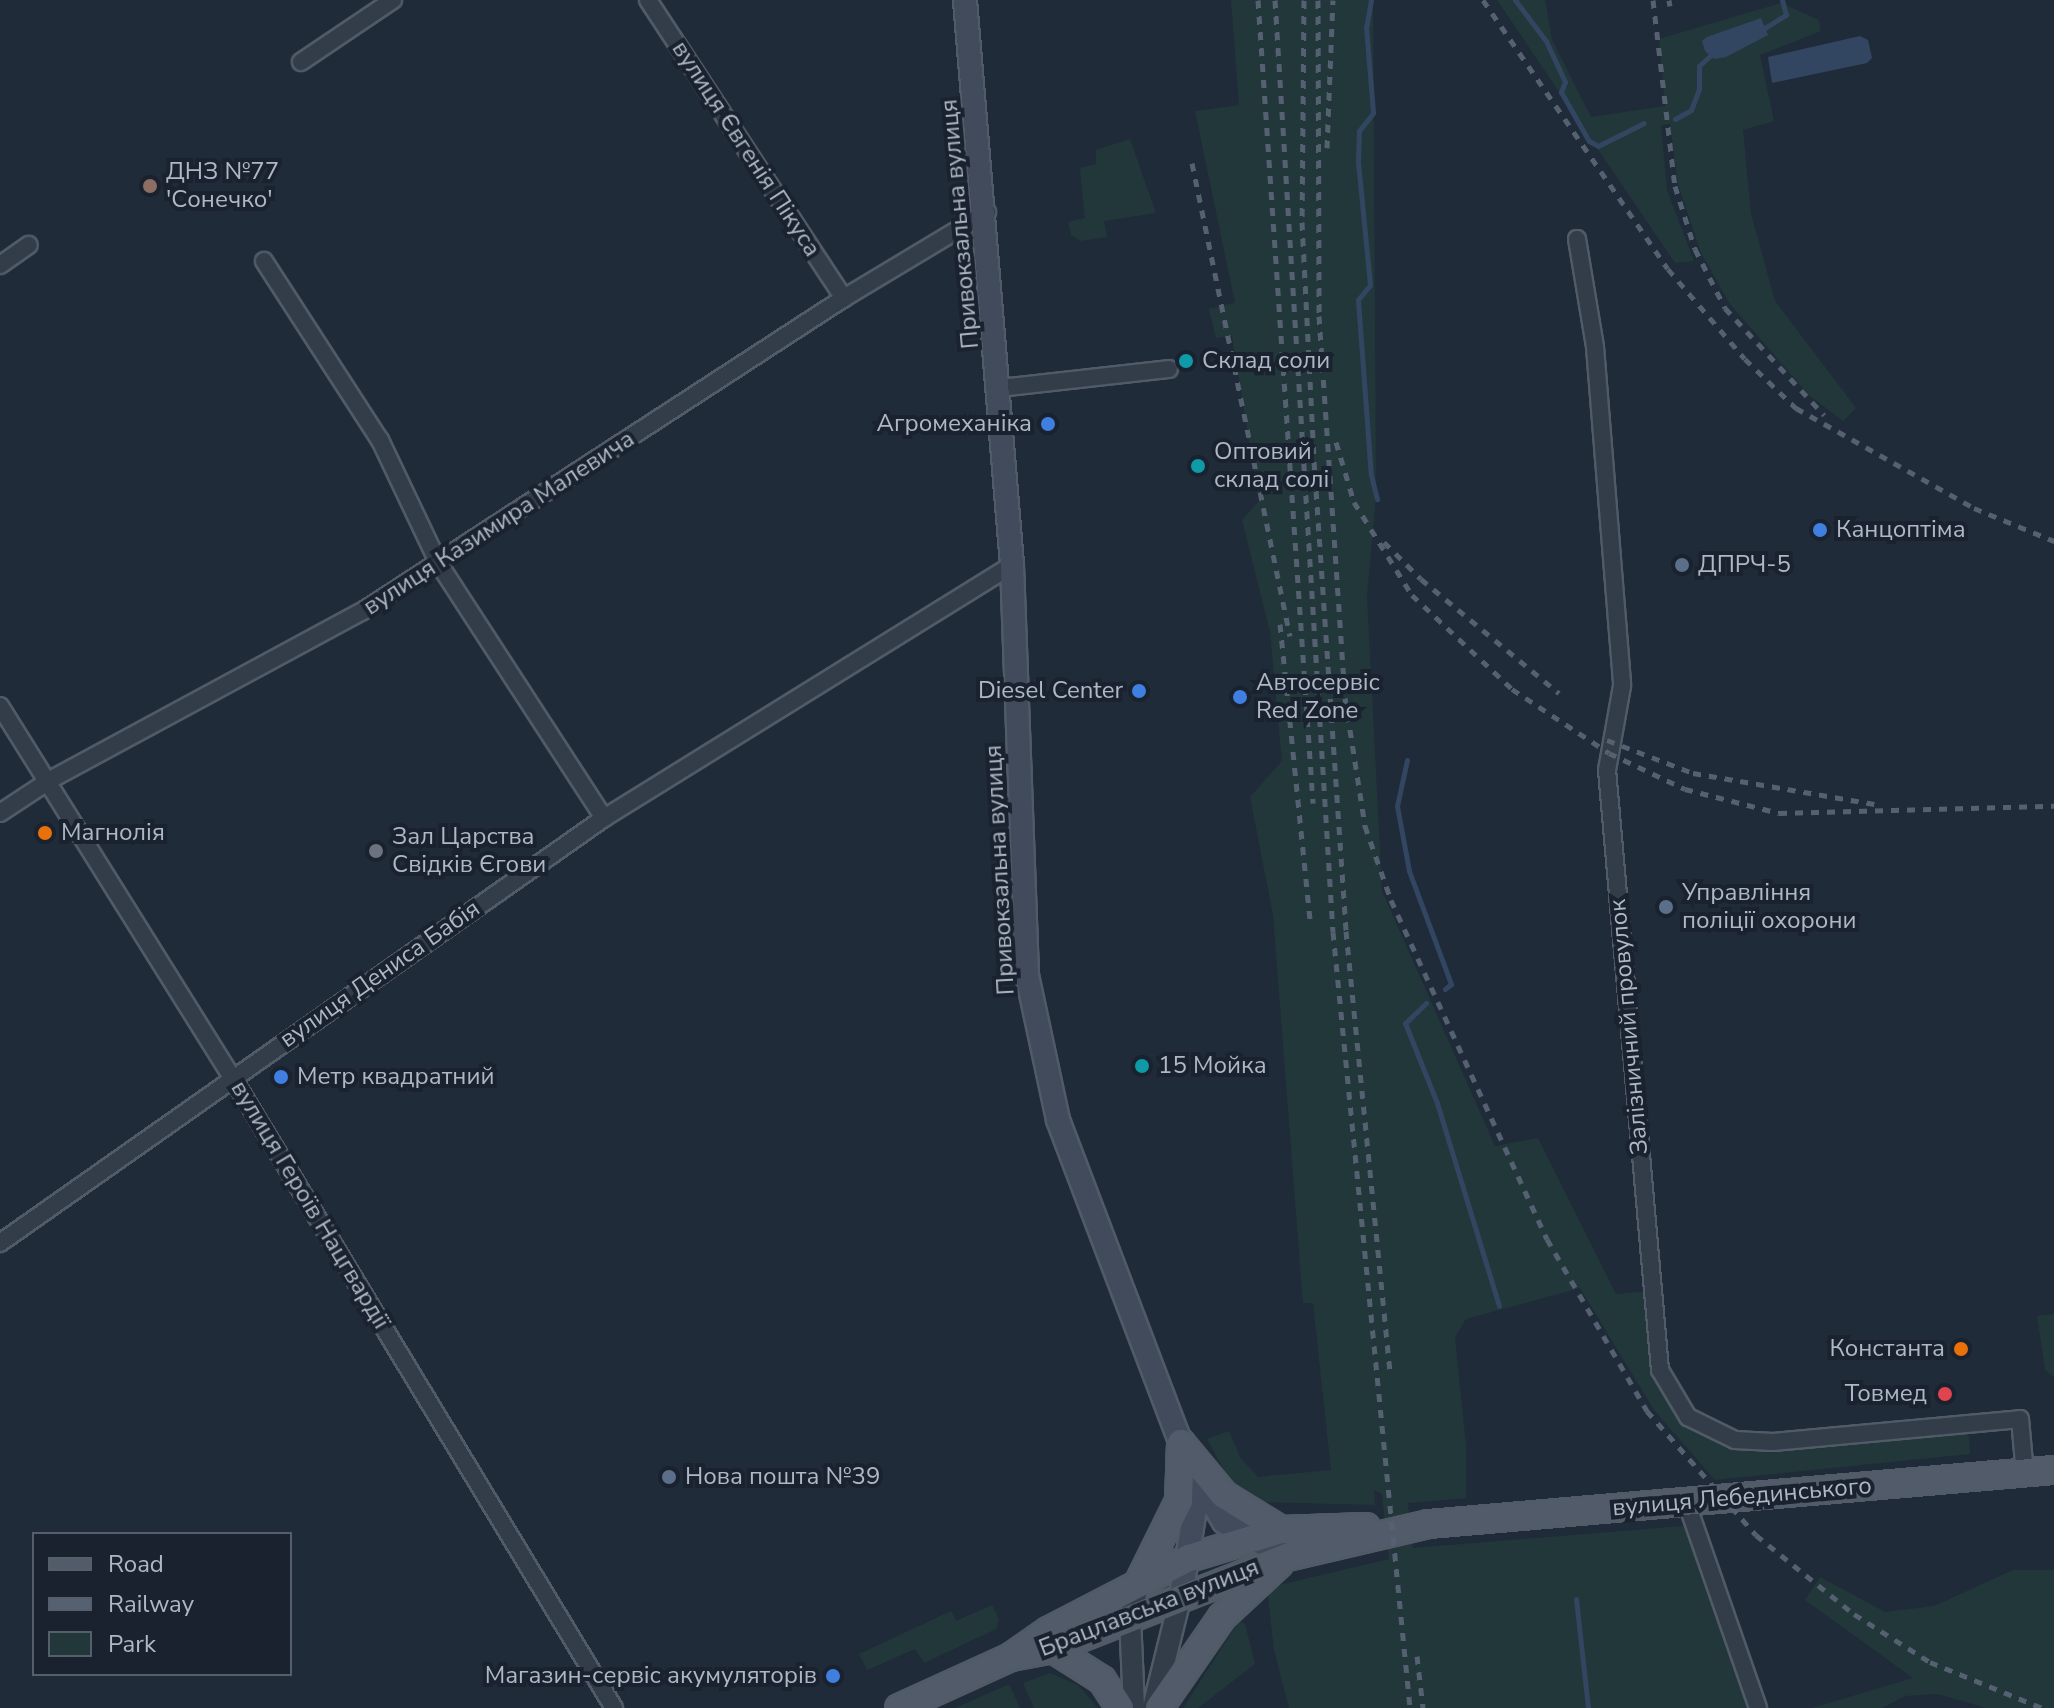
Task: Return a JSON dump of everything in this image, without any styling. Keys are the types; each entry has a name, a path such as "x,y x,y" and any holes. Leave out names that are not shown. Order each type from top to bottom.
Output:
{"main road":[{"name":"Привокзальна вулиця","path":"965,0 987,212 1012,565 1027,975 1058,1120 1181,1443 1195,1510 1181,1595"},
{"path":"1181,1443 1224,1495 1281,1530"},
{"path":"1159,1708 1222,1617 1287,1557 1246,1538 1210,1505 1181,1443"},
{"path":"1139,1582 1179,1501 1181,1443"},
{"name":"вулиця Лебединського","path":"1281,1530 1429,1524 2054,1470"},
{"name":"вулиця Лебединського","path":"1287,1557 1429,1524"},
{"name":"Брацлавська вулиця","path":"899,1708 1011,1657 1139,1582 1189,1558 1246,1538 1281,1530"},
{"name":"Брацлавська вулиця","path":"1011,1657 1053,1649 1181,1595 1287,1557"},
{"path":"1053,1649 1102,1680 1120,1708"}],"street":[{"path":"301,62 393,0"},
{"name":"вулиця Євгенія Пікуса","path":"648,0 844,298"},
{"name":"вулиця Казимира Малевича","path":"0,813 50,780 363,611 844,298 987,212"},
{"name":"Залізничний провулок","path":"1577,239 1595,347 1622,686 1607,770 1660,1370 1688,1417 1735,1440 1773,1442 2020,1419 2025,1474"},
{"path":"0,265 29,245"},
{"path":"264,261 380,440 439,564 604,818"},
{"path":"1000,388 1169,369"},
{"name":"вулиця Дениса Бабія","path":"0,1243 604,818 1012,565"},
{"name":"вулиця Героїв Нацгвардії","path":"0,706 50,780 232,1077 614,1708"},
{"path":"1686,1501 1758,1708"},
{"path":"1134,1708 1130,1618 1139,1582"},
{"name":"Привокзальна вулиця","path":"1153,1708 1181,1595"}],"green space":[{"path":"1231,0 1373,0 1376,496 1367,596 1382,891 1495,1146 1538,1138 1616,1294 1651,1291 1655,1346 1676,1403 1735,1440 1968,1425 1970,1454 1715,1480 1654,1410 1580,1288 1466,1319 1455,1337 1466,1445 1466,1498 1408,1503 1413,1548 1695,1525 1758,1708 1289,1708 1274,1650 1267,1588 1389,1559 1382,1494 1374,1490 1375,1505 1256,1502 1235,1491 1207,1439 1229,1431 1240,1457 1258,1477 1331,1470 1313,1303 1303,1303 1273,915 1250,797 1282,761 1270,632 1242,520 1259,501 1232,336 1216,338 1209,309 1235,303 1195,111 1239,105"},
{"path":"1497,0 1545,0 1552,40 1591,117 1665,106 1659,39 1781,3 1819,20 1821,31 1760,55 1774,121 1743,130 1751,214 1775,301 1856,408 1843,421 1809,395 1730,304 1701,253 1678,184 1670,124 1661,125 1667,190 1694,261 1675,263"},
{"path":"1130,139 1156,213 1104,221 1107,237 1081,241 1071,235 1068,222 1085,218 1080,168 1096,164 1096,150"},
{"path":"2054,1314 2054,1377 2045,1370 2037,1316"},
{"path":"2013,1570 2054,1570 2054,1708 1986,1708 1938,1694 1905,1696 1882,1708 1812,1708 1913,1678 1805,1600 1820,1577 1885,1612 1934,1606"},
{"path":"992,1605 999,1619 996,1629 924,1663 915,1649 867,1670 859,1654 951,1611 956,1621"},
{"path":"1239,1621 1245,1624 1255,1664 1198,1708 1183,1708"},
{"path":"1050,1673 1078,1685 1098,1708 1034,1708 1023,1683"},
{"path":"1009,1684 1020,1708 955,1708"}],"water":[{"path":"1761,18 1768,35 1726,57 1714,59 1705,51 1702,41 1707,37"},
{"path":"1860,36 1868,40 1872,58 1867,63 1772,83 1768,57"}],"waterway":[{"path":"1371,0 1366,27 1373,113 1359,131 1358,162 1370,285 1358,300 1371,475 1377,499"},
{"path":"1515,0 1546,41 1565,82 1561,92 1589,141 1598,146 1644,123"},
{"path":"1760,31 1786,15 1782,0"},
{"path":"1675,119 1691,110 1699,89 1699,66 1712,54"},
{"path":"1407,760 1397,806 1409,871 1451,984 1445,989"},
{"path":"1426,1003 1405,1023 1437,1103 1499,1306"},
{"path":"1576,1599 1588,1708"}],"railway":[{"path":"1258,0 1313,803"},
{"path":"1275,0 1333,932 1410,1708"},
{"path":"1304,0 1302,222 1315,475 1346,931 1390,1370"},
{"path":"1318,0 1319,316 1345,698 1365,826 1391,900 1547,1239 1647,1411 1756,1535 1854,1614 1930,1662 2042,1708"},
{"path":"1327,148 1333,0"},
{"path":"1483,0 1668,269 1745,359 1796,408 1974,508 2054,541"},
{"path":"1653,0 1675,186 1695,249 1725,308 1824,415"},
{"path":"1669,0 1670,6"},
{"path":"1192,163 1290,636"},
{"path":"1336,442 1354,502 1412,595 1512,689 1609,753 1685,789 1779,813 2054,806"},
{"path":"1384,542 1421,579 1559,693"},
{"path":"1280,624 1310,918"},
{"path":"1607,740 1693,773 1874,804"},
{"path":"1417,1656 1423,1708"}],"place":[{"name":"ДНЗ №77 'Сонечко'","path":"150,186"},
{"name":"Склад соли","path":"1186,361"},
{"name":"Агромеханіка","path":"1048,424"},
{"name":"Оптовий склад солі","path":"1198,466"},
{"name":"Канцоптіма","path":"1820,530"},
{"name":"ДПРЧ-5","path":"1682,565"},
{"name":"Diesel Center","path":"1139,691"},
{"name":"Автосервіс Red Zone","path":"1240,697"},
{"name":"Магнолія","path":"45,833"},
{"name":"Зал Царства Свідків Єгови","path":"376,851"},
{"name":"Управління поліції охорони","path":"1666,907"},
{"name":"15 Мойка","path":"1142,1066"},
{"name":"Метр квадратний","path":"281,1077"},
{"name":"Константа","path":"1961,1349"},
{"name":"Товмед","path":"1945,1394"},
{"name":"Нова пошта №39","path":"669,1477"},
{"name":"Магазин-сервіс акумуляторів","path":"833,1676"}]}
